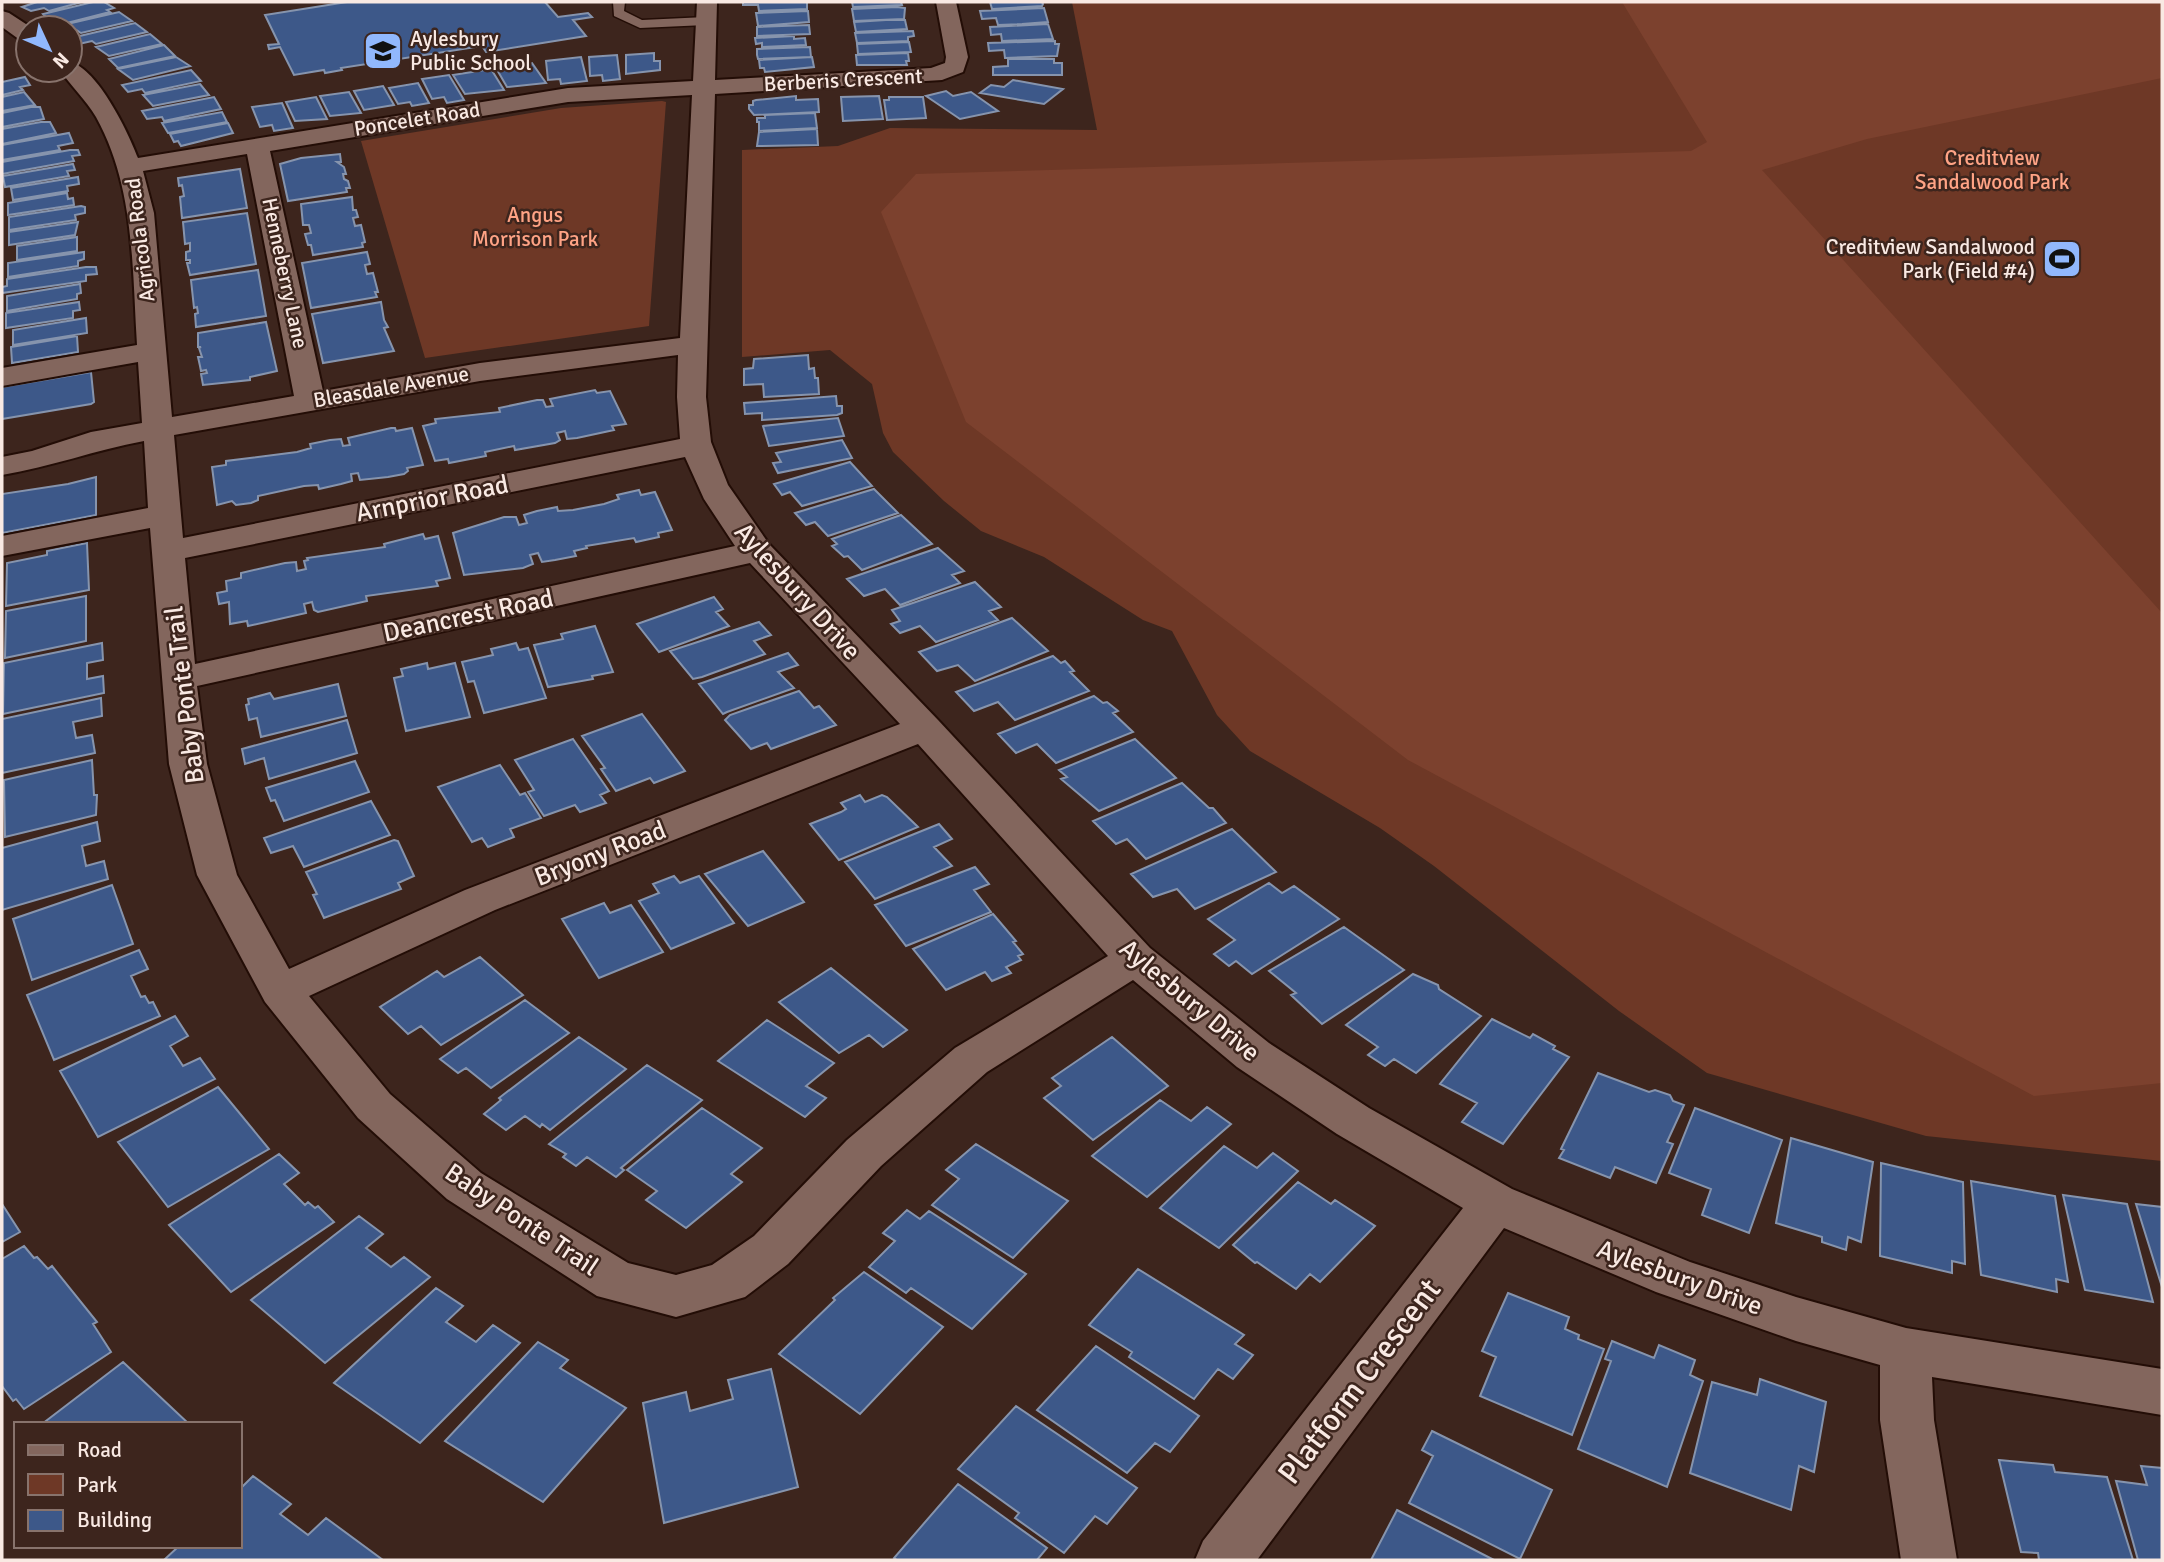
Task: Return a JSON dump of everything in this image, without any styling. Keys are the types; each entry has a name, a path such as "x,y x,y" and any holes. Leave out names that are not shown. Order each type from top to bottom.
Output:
{"street":[{"name":"Berberis Crescent","path":"704,87 943,73 955,67 957,57 946,2"},
{"name":"Aylesbury Drive","path":"707,12 691,370 696,444 738,528 757,551 925,728 1135,959 1252,1055 1353,1121 1495,1203 1674,1278 1796,1319 1906,1350 2162,1392"},
{"name":"Agricola Road","path":"82,84 103,110 131,166 141,213 158,429"},
{"name":"Poncelet Road","path":"131,166 533,100 591,93 704,87"},
{"name":"Henneberry Lane","path":"257,146 310,401"},
{"name":"Bleasdale Avenue","path":"2,450 39,443 91,441 480,372 693,345"},
{"path":"2,377 151,351"},
{"name":"Baby Ponte Trail","path":"158,429 178,678 188,764 217,875 280,991 374,1106 464,1186 615,1281 676,1296 727,1282 771,1250 864,1153 971,1060 1135,959"},
{"name":"Bleasdale Avenue","path":"2,466 38,459 91,441"},
{"name":"Arnprior Road","path":"168,551 696,444"},
{"path":"2,546 165,514"},
{"name":"Deancrest Road","path":"178,678 757,551"},
{"name":"Bryony Road","path":"280,991 480,900 925,728"},
{"name":"Platform Crescent","path":"1223,1560 1495,1203"},
{"path":"1906,1350 1907,1420 1929,1560"}],"lane":[{"path":"619,2 618,13 640,24 707,12"}],"green space":[{"name":"Creditview Sandalwood Park","path":"1072,2 2162,2 2162,1161 1926,1136 1707,1073 1619,1011 1434,866 1380,828 1250,751 1217,715 1172,631 1143,620 1044,557 981,531 944,501 893,452 883,433 872,384 830,350 742,357 742,150 838,146 890,128 1097,130"},
{"name":"Angus Morrison Park","path":"666,102 649,326 425,358 361,141 561,108"}],"shaded area":[{"path":"1622,2 2162,2 2162,78 1867,139 1762,170 2162,613 2162,1083 2034,1096 1408,760 966,422 881,212 916,174 1691,151 1707,142"}],"building":[{"path":"37,2 82,2 49,11 44,8 31,11 22,7"},
{"path":"93,2 104,2 114,8 107,10 110,12 84,19 84,14 43,14"},
{"path":"347,2 545,2 558,17 588,13 592,17 573,20 586,36 486,52 482,46 341,68 342,70 325,73 324,70 294,75 280,47 269,49 268,45 279,44 265,15"},
{"path":"743,2 807,2 807,9 759,11 758,5 743,5"},
{"path":"852,2 901,2 902,5 853,7"},
{"path":"990,2 1042,2 1043,4 992,9"},
{"path":"905,8 904,19 854,21 852,9"},
{"path":"1044,8 1048,22 1022,24 998,25 996,18 982,19 980,11"},
{"path":"808,11 809,22 758,26 756,13"},
{"path":"119,12 132,21 84,32 84,20"},
{"path":"905,20 907,29 856,32 854,22"},
{"path":"135,23 147,32 96,44 92,41 84,43 84,35"},
{"path":"1048,24 1053,39 1002,41 1001,34 991,35 990,27"},
{"path":"809,25 810,34 757,36 757,27"},
{"path":"913,31 914,36 908,37 908,41 857,43 855,33"},
{"path":"150,34 162,44 109,56 96,47"},
{"path":"794,36 794,39 805,38 806,45 762,47 762,43 756,44 755,38"},
{"path":"1055,41 1055,44 1059,44 1057,56 1005,58 1004,50 989,51 988,43"},
{"path":"909,42 911,52 858,54 857,44"},
{"path":"164,45 175,56 118,68 109,59"},
{"path":"810,47 811,57 758,59 757,55 757,49"},
{"path":"654,53 654,61 660,61 660,70 626,74 626,55"},
{"path":"908,53 907,65 857,65 856,55"},
{"path":"617,55 620,79 603,81 602,75 590,76 589,57"},
{"path":"176,57 190,66 133,80 118,69"},
{"path":"581,57 587,81 561,84 560,79 548,80 546,61"},
{"path":"812,57 814,67 765,72 764,68 760,68 759,60"},
{"path":"1008,59 1054,59 1054,63 1062,63 1062,75 993,75 993,67 1008,66"},
{"path":"532,63 546,83 507,87 496,68"},
{"path":"491,69 504,90 465,94 453,75"},
{"path":"191,70 201,81 145,93 142,89 128,92 122,85"},
{"path":"449,75 464,100 447,103 444,97 432,99 422,79"},
{"path":"14,79 14,84 30,85 20,87 23,90 2,95 2,82"},
{"path":"1013,80 1063,89 1044,104 980,93 991,85 1004,87"},
{"path":"418,83 429,103 412,106 410,102 398,104 389,88"},
{"path":"200,84 209,95 153,106 143,95"},
{"path":"383,86 394,105 364,110 354,91"},
{"path":"946,91 953,96 971,92 998,111 960,119 926,96"},
{"path":"24,92 35,105 2,111 2,97"},
{"path":"349,92 361,113 330,116 320,96"},
{"path":"796,96 796,100 818,99 819,112 754,115 749,109 749,105 753,105 756,100"},
{"path":"879,96 883,119 843,121 841,97"},
{"path":"214,97 221,109 164,121 162,117 147,119 142,111"},
{"path":"316,97 327,119 295,121 286,102"},
{"path":"889,97 923,97 926,118 887,120 884,100 889,100"},
{"path":"282,103 293,128 274,131 272,125 260,127 252,107"},
{"path":"40,107 44,119 2,127 2,113"},
{"path":"222,112 227,122 168,133 162,123"},
{"path":"815,113 817,128 759,131 757,118 765,118 765,115"},
{"path":"50,122 56,133 2,144 2,129"},
{"path":"228,123 233,133 181,146 178,141 174,142 170,134"},
{"path":"817,129 818,145 757,146 759,132"},
{"path":"69,133 73,143 58,146 60,150 2,160 2,145"},
{"path":"78,150 80,155 72,156 74,161 2,174 2,162"},
{"path":"340,154 341,162 337,162 344,167 344,179 348,181 350,188 346,188 347,192 288,201 280,164 301,158"},
{"path":"73,164 75,170 67,171 69,176 5,187 3,176"},
{"path":"240,169 247,208 182,218 180,197 184,196 178,178"},
{"path":"78,177 79,184 67,186 68,191 13,200 11,188"},
{"path":"67,193 68,199 73,198 74,205 8,215 8,203"},
{"path":"352,197 353,210 356,210 358,217 353,218 355,226 361,225 365,242 362,243 363,247 313,255 305,234 311,233 309,225 303,225 301,204"},
{"path":"85,207 85,213 75,215 76,220 9,230 9,217"},
{"path":"247,213 256,264 190,275 187,263 190,263 190,260 186,260 186,252 190,251 190,243 185,244 183,222"},
{"path":"78,222 75,235 9,245 9,232"},
{"path":"77,237 77,251 17,260 17,246"},
{"path":"84,252 84,259 78,261 78,266 8,277 8,263"},
{"path":"367,252 370,264 365,265 367,274 373,273 377,297 311,308 302,263"},
{"path":"96,267 97,274 86,275 86,281 2,293 2,287 7,286 7,279"},
{"path":"258,270 266,316 196,327 195,314 198,313 197,307 194,308 191,280"},
{"path":"80,284 81,293 77,294 77,299 7,311 7,296"},
{"path":"79,302 80,310 73,311 73,318 6,328 6,313"},
{"path":"381,302 388,327 384,328 394,351 323,363 312,314"},
{"path":"86,318 87,333 13,345 13,330"},
{"path":"266,322 277,371 250,377 250,380 203,385 201,374 207,373 206,370 201,371 198,333"},
{"path":"77,336 78,352 12,363 11,347"},
{"path":"808,355 809,369 814,368 815,378 818,378 819,394 764,397 763,384 744,385 744,369 753,368 754,359"},
{"path":"91,372 94,402 91,404 2,419 2,387"},
{"path":"595,390 597,393 610,391 626,424 612,426 614,430 577,438 567,439 565,431 557,433 560,440 555,443 515,450 514,446 485,452 486,456 449,463 448,459 435,461 423,426 436,423 435,419 500,412 499,408 537,400 543,400 546,407 553,406 550,399"},
{"path":"836,396 837,406 842,406 842,413 837,415 762,420 762,413 745,414 744,403"},
{"path":"838,418 844,436 769,446 763,426"},
{"path":"391,428 396,431 412,428 423,465 407,468 408,471 404,474 360,480 358,473 351,474 352,481 341,484 319,489 318,485 304,486 258,496 258,500 251,503 236,505 232,501 217,505 212,467 226,465 226,461 297,452 311,448 310,444 330,440 341,439 343,446 350,445 348,438"},
{"path":"842,440 852,458 778,473 773,463 781,462 776,453"},
{"path":"850,462 872,486 802,506 790,492 782,495 774,484"},
{"path":"96,477 96,515 2,533 2,494"},
{"path":"874,489 898,513 828,536 815,522 806,525 795,513"},
{"path":"639,490 641,495 655,492 672,530 658,533 659,537 636,542 634,538 586,546 587,548 574,551 576,556 555,560 542,562 538,553 530,555 533,564 523,568 464,575 453,533 504,517 516,517 519,525 527,523 524,515 537,511 557,507 558,511 573,510 604,504 619,499 617,495"},
{"path":"901,515 932,544 862,570 848,556 844,557 832,546 837,544 832,539"},
{"path":"423,534 425,539 438,536 450,578 436,581 438,586 366,596 367,601 318,612 314,610 312,602 304,604 306,613 248,626 247,621 230,624 229,602 219,604 217,593 227,591 226,581 241,578 241,573 296,562 297,571 306,569 304,561 308,560 307,558 385,547 384,544"},
{"path":"87,543 89,590 6,606 7,563"},
{"path":"938,548 964,571 952,575 960,583 900,605 885,589 864,596 847,579"},
{"path":"975,582 1001,607 989,611 998,620 936,642 920,626 900,633 891,624 900,621 892,610"},
{"path":"86,596 86,641 5,658 6,611"},
{"path":"714,597 723,609 716,612 729,626 659,652 637,624"},
{"path":"1012,618 1048,651 975,681 958,665 937,671 919,652"},
{"path":"759,622 771,635 754,641 765,654 702,677 693,679 670,651"},
{"path":"595,626 613,672 592,676 593,679 548,687 534,645 563,639 561,634"},
{"path":"102,643 103,660 87,663 87,679 103,676 104,693 3,714 4,663"},
{"path":"516,643 519,650 528,648 546,698 484,713 474,681 468,682 462,662 493,655 491,649"},
{"path":"788,653 798,665 778,672 794,688 723,714 699,684"},
{"path":"1053,656 1061,663 1065,661 1074,671 1070,672 1089,691 1015,720 998,702 974,711 956,692"},
{"path":"427,663 428,669 455,663 470,717 406,731 394,678 403,676 401,669"},
{"path":"338,684 346,716 261,737 257,718 249,720 246,705 249,704 248,699 270,693 274,699"},
{"path":"799,691 814,708 819,706 836,725 771,749 767,743 751,749 725,720 730,715"},
{"path":"1094,696 1118,711 1113,713 1133,732 1056,763 1037,744 1016,753 998,734"},
{"path":"101,698 102,716 73,722 76,738 92,735 95,753 2,773 2,719"},
{"path":"642,714 685,771 654,783 650,778 616,791 601,769 605,768 582,736"},
{"path":"347,720 357,753 269,779 264,758 245,764 242,749"},
{"path":"573,739 609,791 600,795 606,803 580,812 575,805 544,816 528,792 534,790 515,760"},
{"path":"1135,739 1176,778 1099,811 1061,779 1067,777 1059,770"},
{"path":"92,760 94,795 97,795 96,815 5,837 4,780"},
{"path":"355,761 369,792 284,821 275,800 271,801 266,788"},
{"path":"500,765 520,795 525,793 541,818 510,829 514,837 488,847 482,838 472,842 438,787"},
{"path":"1182,783 1209,808 1213,808 1226,823 1146,859 1127,839 1116,844 1093,821"},
{"path":"860,795 865,802 882,795 887,797 918,827 839,860 810,824 841,812 846,809 841,803"},
{"path":"371,801 390,835 304,867 293,846 271,853 264,838"},
{"path":"97,822 100,841 82,846 86,866 104,861 108,879 2,910 2,848"},
{"path":"939,824 952,839 934,847 952,866 875,899 845,862"},
{"path":"1232,829 1276,872 1195,909 1177,889 1153,897 1131,874"},
{"path":"394,840 398,841 414,876 398,883 401,889 324,918 313,895 317,894 306,872"},
{"path":"763,851 804,902 748,926 705,874"},
{"path":"975,867 989,884 974,890 991,912 906,946 875,905"},
{"path":"674,876 680,883 699,876 734,923 671,949 639,901 659,893 653,884"},
{"path":"1269,883 1282,893 1294,886 1339,919 1252,974 1236,961 1229,966 1214,954 1235,940 1208,919"},
{"path":"112,885 133,944 32,980 13,919"},
{"path":"604,903 610,913 631,905 663,952 599,978 562,919"},
{"path":"993,914 1016,941 1013,942 1023,954 1018,956 1021,960 1006,967 1011,973 992,981 985,972 946,990 913,949"},
{"path":"1344,927 1404,970 1322,1024 1291,995 1296,993 1269,971"},
{"path":"139,950 148,969 131,976 141,997 145,996 149,1003 153,1002 160,1016 54,1060 27,995"},
{"path":"480,957 523,995 441,1045 421,1026 408,1034 380,1007 437,971 444,977"},
{"path":"831,968 907,1030 883,1047 869,1035 839,1053 779,1002"},
{"path":"1413,974 1438,985 1439,989 1481,1016 1416,1073 1394,1059 1385,1066 1368,1055 1378,1047 1346,1025"},
{"path":"525,1000 569,1033 491,1088 466,1068 458,1073 440,1059"},
{"path":"175,1016 188,1036 170,1046 183,1066 200,1058 215,1079 98,1137 60,1071"},
{"path":"1492,1019 1530,1038 1533,1034 1569,1057 1503,1144 1462,1122 1477,1103 1440,1084"},
{"path":"767,1020 834,1063 806,1086 826,1098 805,1117 718,1061"},
{"path":"579,1037 626,1069 550,1130 542,1124 540,1127 525,1116 506,1130 484,1114 501,1100 499,1098"},
{"path":"1112,1037 1168,1086 1093,1140 1044,1098 1061,1086 1052,1078"},
{"path":"647,1065 702,1100 621,1168 624,1170 616,1177 587,1157 576,1166 563,1157 566,1154 549,1144"},
{"path":"1598,1073 1649,1092 1655,1090 1670,1095 1673,1101 1684,1105 1667,1142 1673,1144 1656,1183 1615,1167 1610,1178 1559,1158"},
{"path":"218,1087 269,1149 168,1207 118,1142"},
{"path":"1160,1100 1191,1121 1207,1107 1231,1124 1147,1197 1092,1156"},
{"path":"702,1108 762,1148 731,1174 742,1182 686,1228 646,1200 657,1191 627,1170"},
{"path":"1695,1108 1782,1140 1749,1233 1702,1215 1711,1189 1669,1173"},
{"path":"1791,1138 1873,1162 1861,1242 1848,1237 1846,1250 1822,1242 1822,1237 1776,1223"},
{"path":"976,1144 1068,1201 1013,1258 932,1205 959,1179 946,1170"},
{"path":"1224,1146 1257,1168 1273,1153 1298,1171 1219,1248 1160,1208"},
{"path":"279,1154 299,1173 284,1184 305,1205 308,1202 315,1208 318,1206 334,1222 231,1292 169,1225"},
{"path":"1881,1163 1963,1182 1965,1264 1952,1261 1952,1273 1880,1256"},
{"path":"1971,1181 2055,1196 2068,1282 2056,1279 2057,1292 1981,1275"},
{"path":"1298,1182 1331,1204 1335,1200 1375,1226 1320,1282 1310,1274 1296,1289 1255,1263 1233,1245"},
{"path":"2063,1195 2127,1204 2153,1302 2085,1290"},
{"path":"2,1204 20,1232 2,1242"},
{"path":"2136,1204 2162,1207 2162,1287"},
{"path":"907,1210 920,1219 929,1211 1026,1274 972,1329 911,1288 906,1293 869,1267 895,1241 883,1233"},
{"path":"359,1216 383,1234 366,1248 391,1267 404,1257 430,1277 325,1363 251,1300"},
{"path":"24,1246 48,1269 52,1266 97,1322 93,1324 111,1352 24,1409 16,1399 13,1401 2,1386 2,1259"},
{"path":"1138,1269 1244,1335 1235,1344 1253,1355 1233,1379 1218,1369 1194,1399 1129,1357 1132,1352 1089,1325"},
{"path":"864,1272 943,1327 860,1414 779,1354 835,1300 833,1298"},
{"path":"436,1288 463,1306 446,1322 476,1342 493,1325 520,1343 420,1443 334,1383"},
{"path":"1508,1293 1569,1317 1565,1329 1579,1335 1578,1339 1604,1349 1572,1435 1480,1396 1496,1357 1482,1351"},
{"path":"1612,1341 1654,1358 1659,1345 1695,1360 1690,1375 1703,1381 1667,1487 1578,1449 1611,1361 1605,1359"},
{"path":"538,1342 568,1360 560,1368 626,1408 543,1502 445,1441"},
{"path":"1096,1346 1199,1416 1170,1452 1155,1443 1127,1473 1037,1410"},
{"path":"123,1362 187,1422 45,1422"},
{"path":"771,1369 798,1487 664,1523 643,1403 686,1392 690,1411 733,1399 728,1380"},
{"path":"1760,1379 1826,1402 1814,1472 1799,1466 1791,1510 1690,1473 1712,1382 1757,1395"},
{"path":"1016,1406 1137,1488 1107,1524 1095,1516 1064,1553 1015,1518 1019,1513 958,1469"},
{"path":"1432,1431 1552,1490 1520,1559 1409,1503 1433,1456 1422,1450"},
{"path":"1999,1460 2053,1465 2055,1472 2107,1477 2133,1560 2039,1560 2038,1553 2021,1552"},
{"path":"2141,1466 2162,1468 2162,1560 2138,1560 2116,1481 2147,1485"},
{"path":"253,1476 291,1504 280,1514 308,1535 326,1518 383,1560 164,1560 177,1548 242,1548 242,1487"},
{"path":"958,1484 1047,1548 1037,1560 894,1558"},
{"path":"1397,1510 1494,1560 1371,1560"}],"place":[{"name":"Aylesbury Public School","path":"383,51"},
{"name":"Creditview Sandalwood Park (Field #4)","path":"2062,259"}]}
